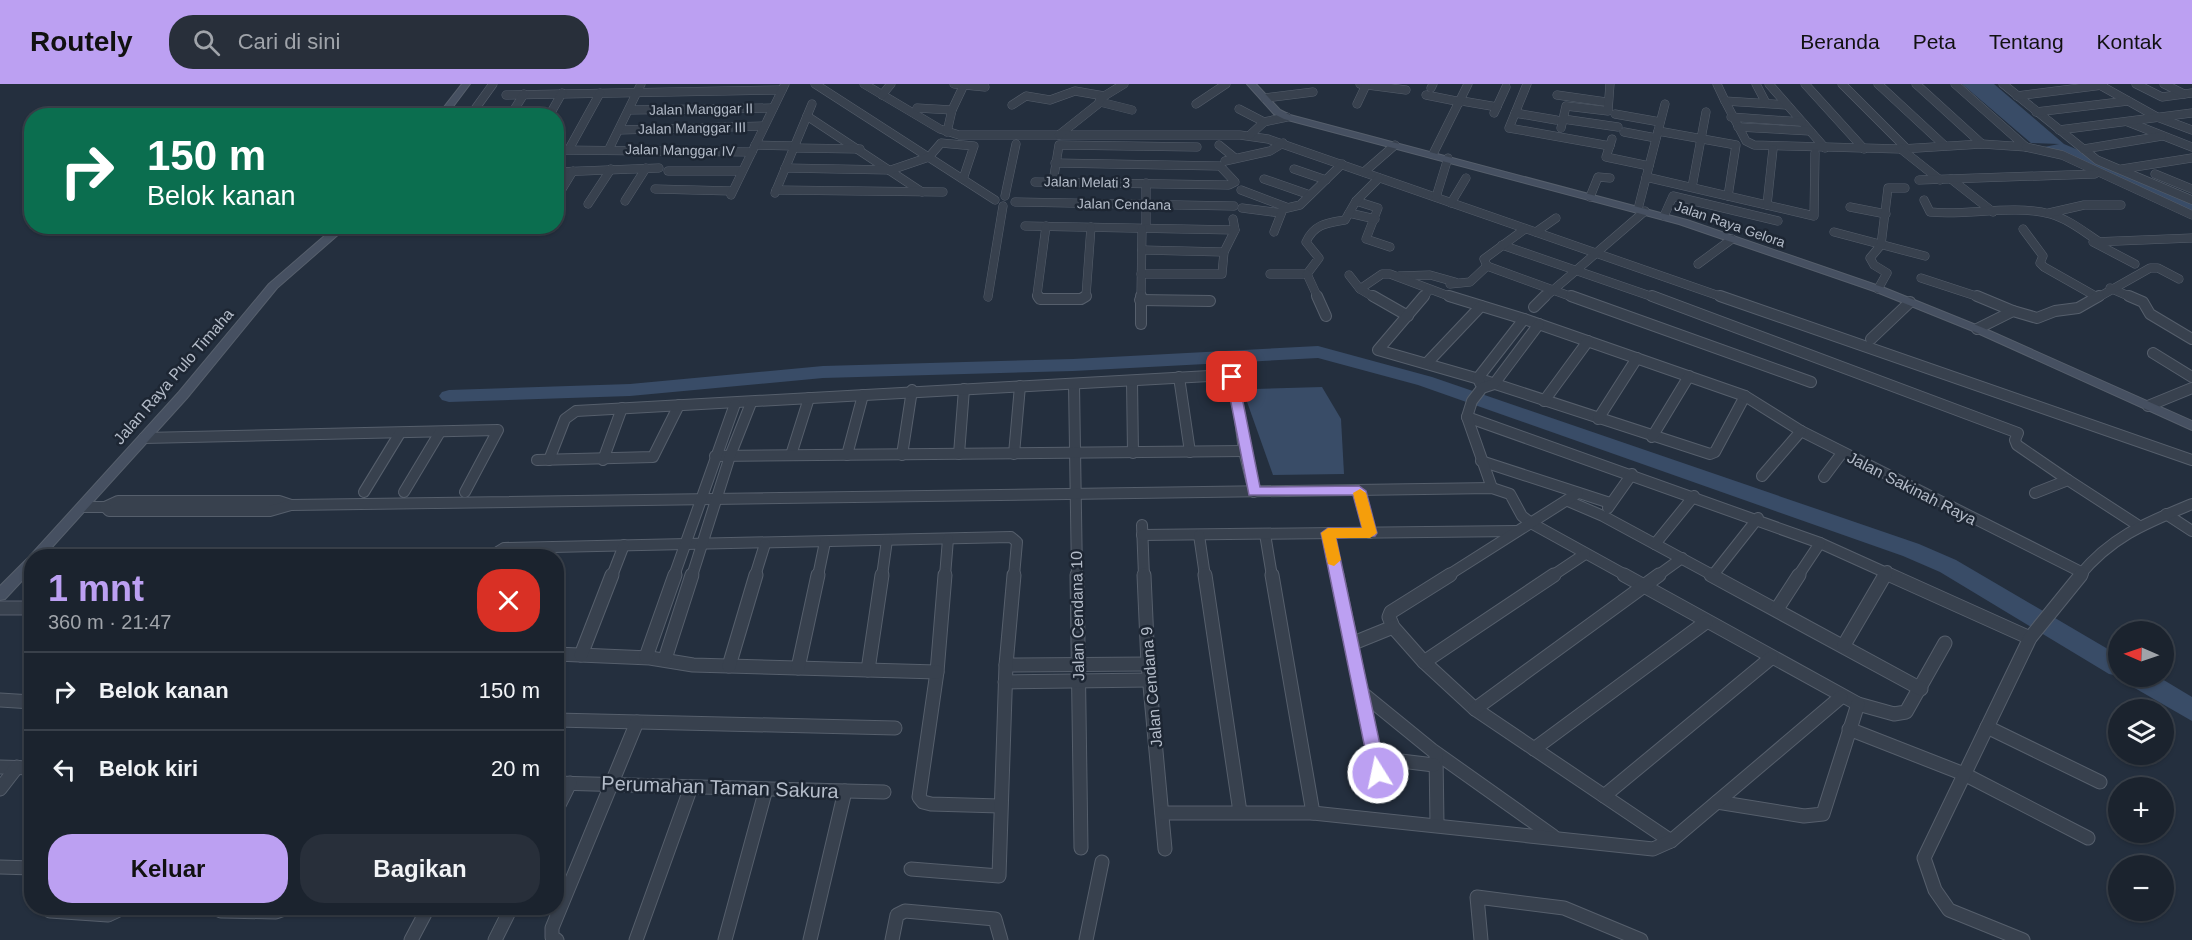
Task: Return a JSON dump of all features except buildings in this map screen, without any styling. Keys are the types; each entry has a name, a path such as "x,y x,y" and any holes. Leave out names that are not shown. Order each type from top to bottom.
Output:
{"street":[{"path":"447,108 466,84"},
{"path":"476,108 493,84"},
{"path":"609,149 641,84"},
{"path":"815,84 995,200 997,205 1003,206 1015,202 1012,198 1005,196 995,200"},
{"path":"864,84 947,132 986,137 1250,135 1282,143 1595,254 2192,460"},
{"path":"882,95 891,84"},
{"path":"954,84 985,87"},
{"path":"1059,135 1124,84"},
{"path":"1197,104 1226,84"},
{"name":"Jalan Raya Gelora","path":"1251,84 1277,112 1287,117 1664,216 1878,289 1977,329 2192,426"},
{"path":"1360,84 1406,90"},
{"path":"1433,154 1462,101 1468,84"},
{"path":"1527,84 1509,128 1611,143 1606,157 1649,166"},
{"path":"1561,128 1559,120 1566,106 1605,112 1608,110 1606,102 1610,84"},
{"path":"1717,84 1731,117 1751,144 1864,149 1982,144 2026,147 2057,153 2098,174 2192,215"},
{"path":"1756,84 1766,104"},
{"path":"1769,84 1825,148"},
{"path":"1804,84 1864,149"},
{"path":"1842,84 1904,149 1940,180"},
{"path":"1878,84 1945,146"},
{"path":"1916,84 1982,144"},
{"path":"1954,84 2026,147"},
{"path":"2003,84 2097,160 2192,200"},
{"path":"2017,96 2102,84 2157,117 2192,130"},
{"path":"2136,84 2162,97 2188,94"},
{"path":"2164,84 2188,94"},
{"path":"1357,104 1366,85"},
{"path":"506,95 784,87 732,193 655,189"},
{"path":"1426,95 1462,101 1495,111 1506,87"},
{"path":"947,132 952,110 962,89"},
{"path":"1012,105 1026,96 1050,100 1073,91 1132,110"},
{"path":"1265,98 1313,92"},
{"path":"554,108 562,93"},
{"path":"569,149 600,93"},
{"path":"515,108 524,94"},
{"path":"1557,95 1606,102"},
{"path":"1725,101 1787,105"},
{"path":"2036,112 2129,101"},
{"path":"812,104 775,193 943,192"},
{"path":"1534,307 1642,210 1646,177 1665,104"},
{"name":"Jalan Manggar II","path":"629,111 773,108"},
{"path":"917,108 952,110"},
{"path":"1239,109 1264,122"},
{"path":"1692,187 1706,112"},
{"path":"1515,113 1736,146 1728,196"},
{"path":"2060,130 2192,113"},
{"path":"1615,114 1660,122"},
{"path":"807,116 889,168 922,192"},
{"path":"1250,135 1264,122 1287,117"},
{"path":"1731,117 1802,122"},
{"path":"2127,122 2192,147"},
{"path":"1594,135 1595,124"},
{"name":"Jalan Manggar III","path":"619,130 764,126"},
{"path":"1738,127 1810,131"},
{"path":"1141,324 1143,135"},
{"path":"2084,149 2162,136"},
{"path":"785,168 889,168 927,156 939,143 974,146 963,179"},
{"path":"1225,161 1270,151 1282,143"},
{"path":"1005,196 1016,144"},
{"name":"Jalan Manggar IV","path":"564,149 795,145 860,149"},
{"path":"1053,182 1059,145 1197,147"},
{"path":"1219,145 1235,158"},
{"path":"1364,172 1395,145"},
{"path":"1767,205 1773,149"},
{"path":"1646,177 1814,216 1815,153"},
{"path":"1436,197 1448,158"},
{"path":"2122,169 2192,158"},
{"path":"1055,163 1143,164"},
{"name":"Jalan Melati 3","path":"1035,182 1235,184 1235,180 1220,166 1143,164"},
{"path":"1241,190 1283,210 1300,205 1342,164"},
{"path":"625,201 646,168"},
{"path":"564,172 659,168"},
{"path":"588,204 611,169"},
{"path":"1294,169 1326,180"},
{"path":"564,186 573,171"},
{"path":"668,171 742,171"},
{"path":"1919,180 2098,174"},
{"path":"2155,174 2192,189"},
{"path":"1590,197 1598,177 1610,178"},
{"path":"1306,274 1319,258 1306,242 1311,232 1325,221 1345,221 1356,201 1379,178"},
{"path":"1450,203 1466,178"},
{"path":"1264,179 1310,195"},
{"path":"1951,179 1993,212"},
{"path":"1878,289 1887,273 1874,265 1870,258 1881,244 1888,188 1905,188"},
{"path":"1664,216 1672,196 1778,221"},
{"path":"1924,200 1930,212 1950,215 1993,212 2049,213 2084,205 2121,205"},
{"path":"1356,201 1377,207 1375,219 1366,239 1390,247"},
{"name":"Jalan Cendana","path":"1015,202 1283,210"},
{"path":"988,297 1003,206"},
{"path":"1850,207 1886,214"},
{"path":"1274,232 1283,210"},
{"path":"1349,213 1375,219"},
{"path":"2049,213 2098,241"},
{"path":"1536,232 1556,218"},
{"path":"1141,274 1222,274 1224,252 1235,230 1233,219"},
{"path":"1025,226 1235,230"},
{"path":"1046,226 1037,297 1081,299 1086,296 1090,227"},
{"path":"1525,229 1484,259 1487,266 1811,382"},
{"path":"2023,229 2043,256 2040,263 2044,267 2097,297"},
{"path":"1834,232 1925,256"},
{"name":"Jalan Raya Pulo Timaha","path":"45,549 96,507 183,395 273,286 334,234"},
{"path":"2135,264 2092,242 2192,238"},
{"path":"1698,264 1732,239"},
{"path":"1502,245 1674,304 2018,433 2015,440 2017,445 2139,526"},
{"path":"1142,250 1224,252"},
{"path":"1360,289 1382,274 1430,275 1455,282 1470,282 1487,266"},
{"path":"1921,278 2037,318 2055,311 2082,307 2110,288 2150,268 2158,268 2179,279"},
{"path":"1270,274 1306,274"},
{"path":"1306,274 1326,316"},
{"path":"1348,275 1360,289 1408,316"},
{"name":"Jalan Sakinah Raya","path":"1397,276 1429,290 1539,324 1745,396 1801,431 1842,453 2083,573"},
{"path":"1442,293 1455,282"},
{"path":"2110,288 2143,302 2150,314 2192,339"},
{"path":"1429,290 1408,316 1378,346 1379,351 1478,378 1652,437 1710,454 1715,452 1745,396"},
{"path":"1140,300 1210,301"},
{"path":"1871,339 1910,302"},
{"path":"1427,363 1481,306"},
{"path":"1977,329 2013,311"},
{"path":"1492,488 1467,417 1477,395 1478,378 1524,319"},
{"path":"1477,395 1494,384 1539,324"},
{"path":"1544,400 1587,341"},
{"path":"2153,353 2192,378"},
{"path":"1598,419 1637,358"},
{"path":"549,460 568,415 576,411 751,403 912,390 1074,385 1227,375 1234,378 1244,450 1254,492"},
{"path":"1652,437 1689,376"},
{"path":"1179,377 1190,452"},
{"path":"1132,381 1133,453"},
{"name":"Jalan Cendana 10","path":"1074,385 1081,848"},
{"path":"1014,453 1020,386"},
{"path":"2148,405 2192,388"},
{"path":"959,454 964,389"},
{"path":"902,454 912,390"},
{"path":"847,455 862,395"},
{"path":"791,455 809,398"},
{"path":"665,659 730,456 751,403"},
{"path":"646,657 735,404"},
{"path":"537,460 654,457 679,405"},
{"path":"603,460 622,408"},
{"path":"730,418 745,417"},
{"path":"1467,417 1758,518 1887,571 2039,628"},
{"path":"150,438 498,430 465,492"},
{"path":"1762,476 1801,431"},
{"path":"404,492 440,432"},
{"path":"364,492 400,433"},
{"path":"715,456 1244,450"},
{"path":"1824,477 1842,453"},
{"path":"1481,461 1573,497 1603,516 1844,645 1921,689"},
{"path":"1603,516 1632,474"},
{"path":"2035,493 2068,480"},
{"path":"96,507 109,511 270,511 291,505 1492,488 1510,494 1522,516 1531,523 1644,588 1841,697 1858,704 1900,714 1906,712 1945,643"},
{"path":"1359,491 1370,533"},
{"path":"1655,544 1694,496"},
{"path":"1610,503 1573,497 1391,612 1389,617 1393,627 1424,662 1475,709 1671,841"},
{"path":"96,507 118,501 279,501 291,505"},
{"path":"168,511 176,501"},
{"path":"257,511 264,501"},
{"path":"2023,940 2002,937 1949,910 1935,890 1924,863 1987,727 2039,628 2098,553 2139,526 2192,504"},
{"path":"2166,514 2192,531"},
{"path":"1713,575 1758,518"},
{"name":"Jalan Cendana 9","path":"1165,849 1148,664 1142,530 1199,536"},
{"path":"1240,812 1199,536 1518,531"},
{"path":"1328,533 1378,773"},
{"path":"1265,534 1313,813"},
{"path":"564,551 624,546 1002,537 1017,542 1005,682 999,876 910,869"},
{"path":"948,539 937,672 919,797 923,802 931,804 1000,806"},
{"path":"868,670 887,540"},
{"path":"798,668 825,542"},
{"path":"1777,609 1820,543"},
{"path":"729,666 765,544"},
{"path":"580,655 624,546"},
{"path":"500,549 522,549"},
{"path":"1424,662 1585,554"},
{"path":"1475,709 1644,588 1682,558"},
{"path":"0,595 24,570"},
{"path":"1844,645 1887,571"},
{"path":"0,608 24,608"},
{"path":"1534,749 1706,622"},
{"path":"1352,644 1393,627"},
{"path":"564,654 646,657 693,665 937,672"},
{"path":"1604,796 1771,658"},
{"path":"1006,665 1148,664"},
{"path":"1005,682 1150,680"},
{"path":"1362,693 1435,759 1554,837"},
{"path":"1162,813 1313,813 1437,824 1636,849 1653,849 1671,841 1841,697"},
{"path":"0,700 24,702"},
{"path":"1717,802 1804,816 1823,814 1858,704"},
{"path":"564,720 895,728"},
{"path":"564,898 636,722"},
{"path":"1987,727 2100,782"},
{"path":"1850,729 1964,774 2088,838"},
{"path":"1376,758 1435,759"},
{"path":"1435,759 1437,824"},
{"path":"0,767 24,768"},
{"path":"0,789 17,768"},
{"name":"Perumahan Taman Sakura","path":"564,783 884,792"},
{"path":"636,940 691,787"},
{"path":"724,940 766,789"},
{"path":"810,940 844,791"},
{"path":"1086,940 1102,862"},
{"path":"0,867 24,868"},
{"path":"1481,940 1477,897 1564,908 1641,940"},
{"path":"892,940 897,915 905,911 995,919 1001,940"},
{"path":"411,940 424,915"},
{"path":"495,940 508,915"},
{"path":"557,915 552,928 552,937 557,940"}],"water":[{"path":"1962,84 1994,84 2064,144 2192,198 2192,212 2044,147 2059,144 2031,143"},
{"path":"1322,387 1341,419 1344,474 1273,475 1246,399 1255,389"}],"waterway":[{"path":"449,396 630,390 823,372 1073,365 1318,352 1344,357 1425,381 1911,550 1948,566 2108,661"},
{"path":"2153,687 2192,710"}],"slow traffic":[{"path":"1334,560 1328,533 1370,533 1360,493"}],"route":[{"path":"1232,377 1235,381 1244,450 1254,492 1359,491 1370,533 1328,533 1378,773"}]}
